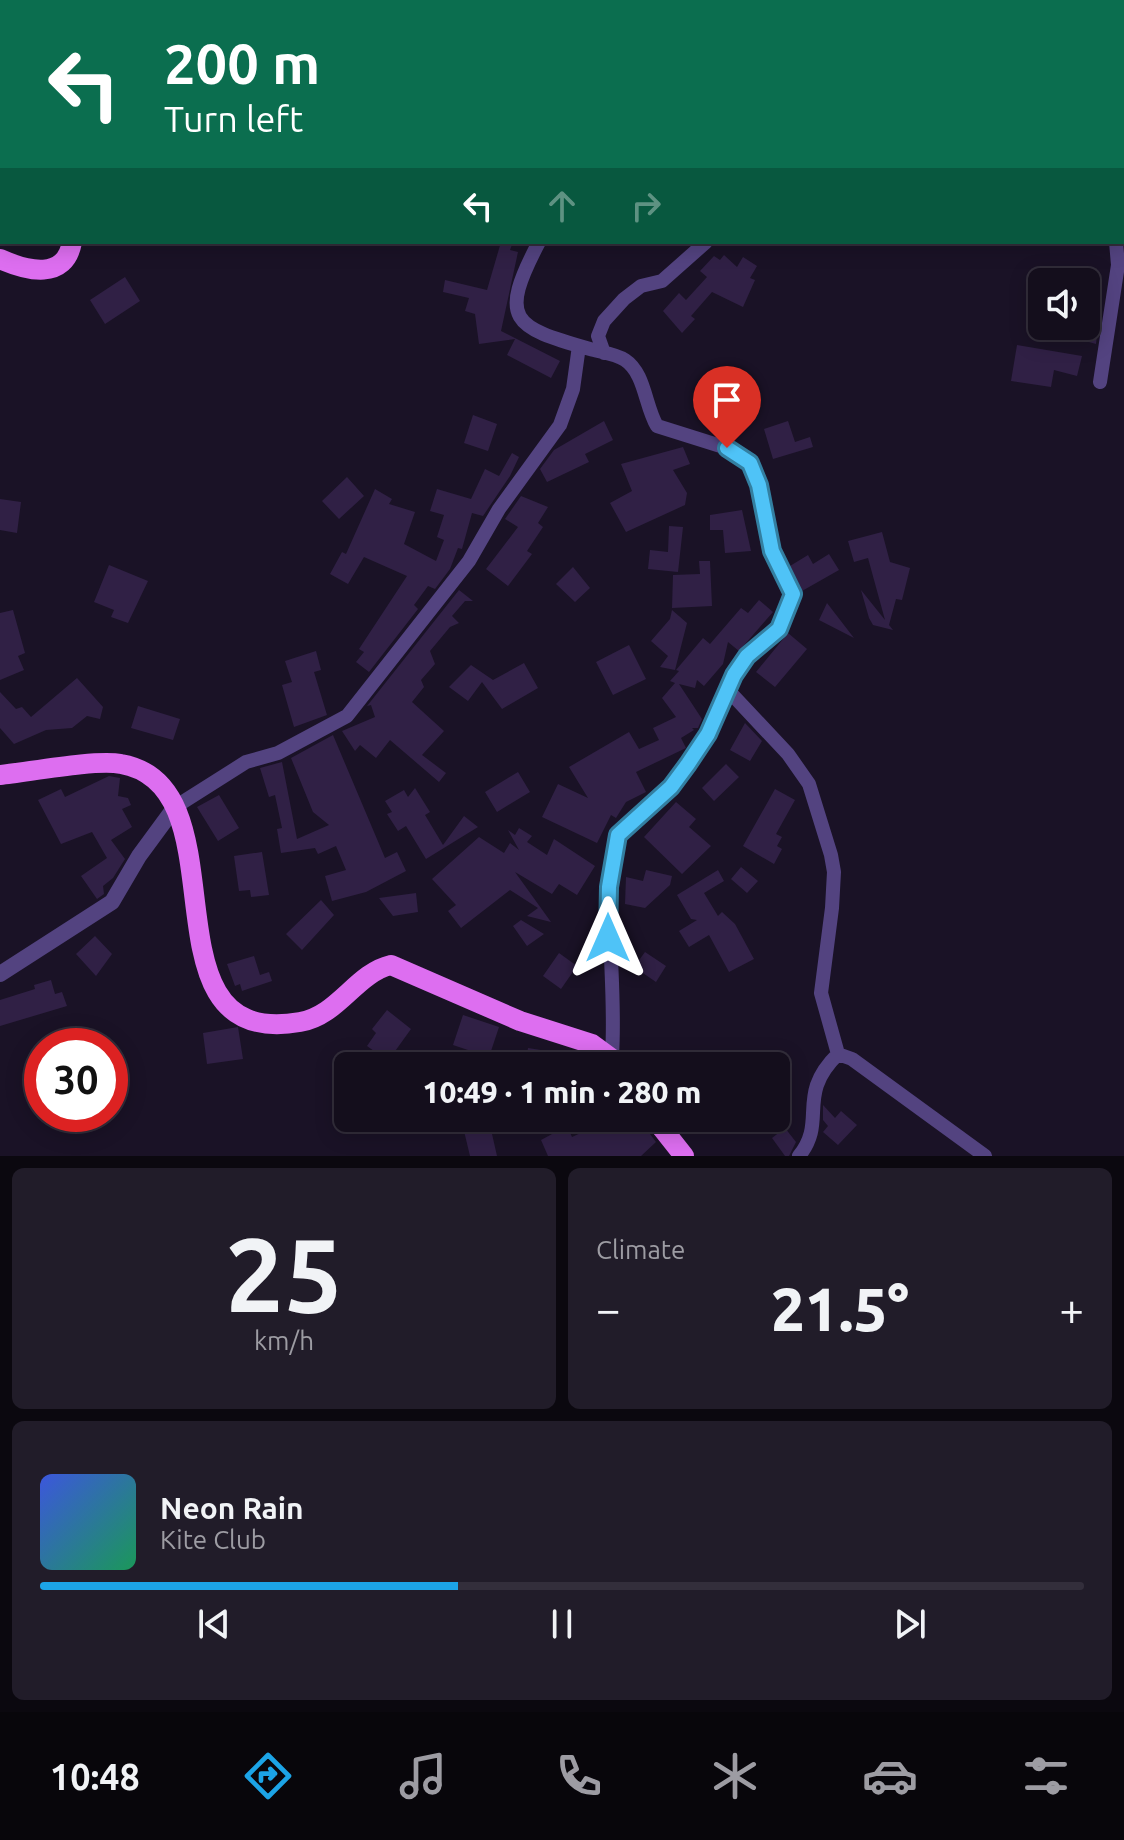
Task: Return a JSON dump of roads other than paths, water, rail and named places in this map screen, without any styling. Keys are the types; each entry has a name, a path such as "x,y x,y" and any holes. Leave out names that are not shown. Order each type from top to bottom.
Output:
{"main road":[{"path":"0,259 27,269 55,268 65,263 71,244"},
{"path":"0,775 119,763 158,782 175,807 192,867 206,971 221,999 236,1013 253,1022 300,1022 319,1016 371,974 391,965 520,1021 592,1044 604,1052"},
{"path":"665,1132 684,1156"}],"street":[{"path":"538,244 525,267 515,312 521,323 536,332 625,360 638,374 648,410 657,426 727,448 750,463 759,485 772,551 793,594 779,629 747,656 727,689 708,734 688,764 671,787 618,835 608,911 617,1052"},
{"path":"604,353 598,336 604,321 614,310 641,286 662,281 704,244"},
{"path":"1100,382 1118,265 1116,244"},
{"path":"0,974 112,902 139,856 175,807 246,762 278,753 347,716 469,561 499,509 560,425 573,389 579,346"},
{"path":"727,689 788,754 809,784 831,855 834,872 832,908 821,993 838,1054"},
{"path":"799,1156 808,1144 812,1130 813,1088 822,1069 838,1054"},
{"path":"838,1054 852,1059 985,1156"}]}
